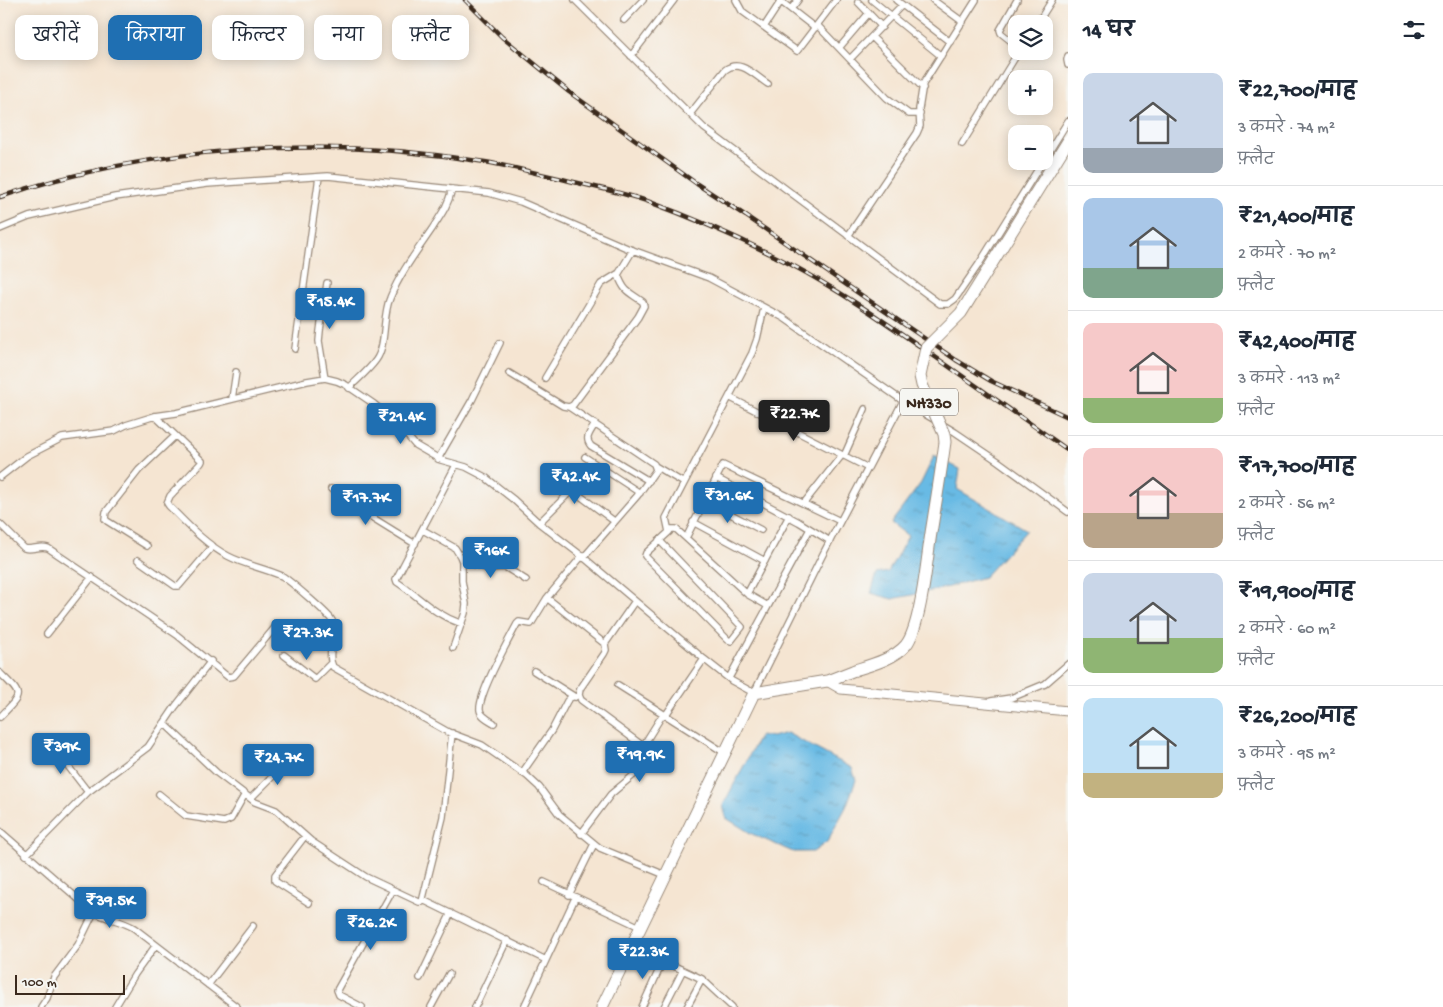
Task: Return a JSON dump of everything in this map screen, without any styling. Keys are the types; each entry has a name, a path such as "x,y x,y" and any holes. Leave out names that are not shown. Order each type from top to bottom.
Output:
{"highway":[{"name":"NH330","path":"754,693 827,681 875,664 896,653 906,645 914,630 923,584 944,442 944,434 922,385 920,376 926,348 961,313 1068,141"},
{"path":"602,1007 754,693"}],"street":[{"path":"575,0 704,128 940,304 948,304 955,299 1038,170"},
{"path":"624,20 643,0"},
{"path":"631,56 673,0"},
{"path":"736,0 742,11 797,51 836,0"},
{"path":"791,9 798,0"},
{"path":"872,0 941,56"},
{"path":"896,0 950,42"},
{"path":"932,0 963,22"},
{"path":"1008,15 1017,0"},
{"path":"1043,15 1052,0"},
{"path":"764,26 780,1 816,26 887,98 909,114 920,114"},
{"path":"848,236 917,133 920,126 923,88 963,22 973,1"},
{"path":"858,2 882,27"},
{"path":"850,59 902,5"},
{"path":"839,48 869,13"},
{"path":"1008,16 1000,30 1008,39"},
{"path":"872,36 923,88"},
{"path":"1068,56 1068,65"},
{"path":"962,144 1013,60"},
{"path":"690,114 725,70 733,65 742,66 768,84"},
{"path":"1053,146 1068,122"},
{"path":"295,349 319,177"},
{"path":"0,229 29,217 114,197 207,184 319,177 371,180 489,193 521,202 632,250 709,278 784,318 903,401 955,432 1068,512"},
{"path":"349,388 376,360 380,349 386,308 390,298 412,260 448,206 452,189"},
{"path":"546,378 601,284 618,275 632,250"},
{"path":"569,407 638,317 644,306 643,302 623,288 618,275"},
{"path":"325,378 319,341 320,322 327,283"},
{"path":"669,532 666,518 754,347 764,308"},
{"path":"438,458 472,400 500,343"},
{"path":"232,399 236,372"},
{"path":"509,373 563,406 569,407 655,466 684,483"},
{"path":"0,477 26,456 62,438 114,431 126,425 155,416 176,413 325,378 337,381 374,404 400,427 415,445 438,458 466,467 485,477 704,658 729,678 754,693 840,521 903,401"},
{"path":"729,397 868,468"},
{"path":"804,503 843,456 865,409"},
{"path":"155,416 202,460 170,496 167,502 197,534 213,546 238,562 283,577 330,618 334,629 330,648 331,663 334,667 452,733 482,745 539,787 559,814 594,844 666,875"},
{"path":"595,424 587,437 591,446 649,481"},
{"path":"147,546 107,521 106,512 139,470 175,436"},
{"path":"585,457 640,493"},
{"path":"456,465 396,579 397,582 435,611 446,618 462,624"},
{"path":"686,538 721,467 725,465 840,521"},
{"path":"494,723 480,712 486,686 517,624 519,622 531,624 547,598 640,493 656,472 655,466"},
{"path":"716,478 789,516 830,541"},
{"path":"331,489 371,517 415,544"},
{"path":"539,523 570,492 575,492 614,521"},
{"path":"704,500 761,530"},
{"path":"748,594 789,516"},
{"path":"693,522 765,561"},
{"path":"0,524 25,549 46,547 92,577 177,635 211,661 228,677 234,676 277,625"},
{"path":"659,540 742,627 731,640 728,640 646,556 646,552 659,540 674,529 748,594 768,606"},
{"path":"729,678 810,529"},
{"path":"423,530 454,548 462,561 462,581 466,604 462,624 453,648"},
{"path":"138,560 175,586 179,586 213,546"},
{"path":"462,561 486,568 505,567 526,580"},
{"path":"47,634 92,577"},
{"path":"522,773 552,730 567,701 577,696 606,650 604,644 547,598"},
{"path":"604,644 635,601"},
{"path":"284,655 315,679 331,663"},
{"path":"643,746 704,658"},
{"path":"26,854 88,792 148,747 211,661"},
{"path":"981,703 1011,698 1045,684 1068,664"},
{"path":"534,671 577,696 643,746 648,759 646,764 616,789 581,834"},
{"path":"0,673 16,689 19,695 0,717"},
{"path":"827,681 841,689 1068,711"},
{"path":"618,685 725,753"},
{"path":"164,723 217,773 248,796 276,810 305,836 366,877 419,902 423,900 546,960"},
{"path":"423,900 443,817 452,733"},
{"path":"51,744 88,792"},
{"path":"159,794 189,818 224,822 231,819 248,796 290,759"},
{"path":"0,831 94,912 129,925 237,1007"},
{"path":"305,836 276,876 275,881 309,903"},
{"path":"524,1007 546,960 594,844"},
{"path":"544,882 640,927"},
{"path":"362,1007 339,995 337,990 393,890"},
{"path":"42,1007 54,977 78,945 94,912"},
{"path":"420,978 450,913"},
{"path":"208,986 252,926"},
{"path":"475,1007 507,940"},
{"path":"115,1007 135,974 156,945"},
{"path":"631,946 702,979 732,1007"},
{"path":"642,1007 663,961"},
{"path":"664,1007 683,970"},
{"path":"431,1007 449,974"},
{"path":"687,1007 702,979"}],"water":[{"path":"934,456 960,469 957,489 1027,530 984,577 941,589 892,599 871,593 877,574 888,572 908,536 891,523 921,483"},
{"path":"787,733 852,768 856,780 846,807 827,842 813,852 793,852 752,834 726,818 723,805 760,735 772,737"}],"railway":[{"path":"465,0 502,37 569,92 697,184 956,360 991,381 1068,417"},
{"path":"0,197 58,179 118,166 179,156 240,150 302,147 425,154 494,164 614,191 684,215 790,264 879,318 1068,450"}]}
